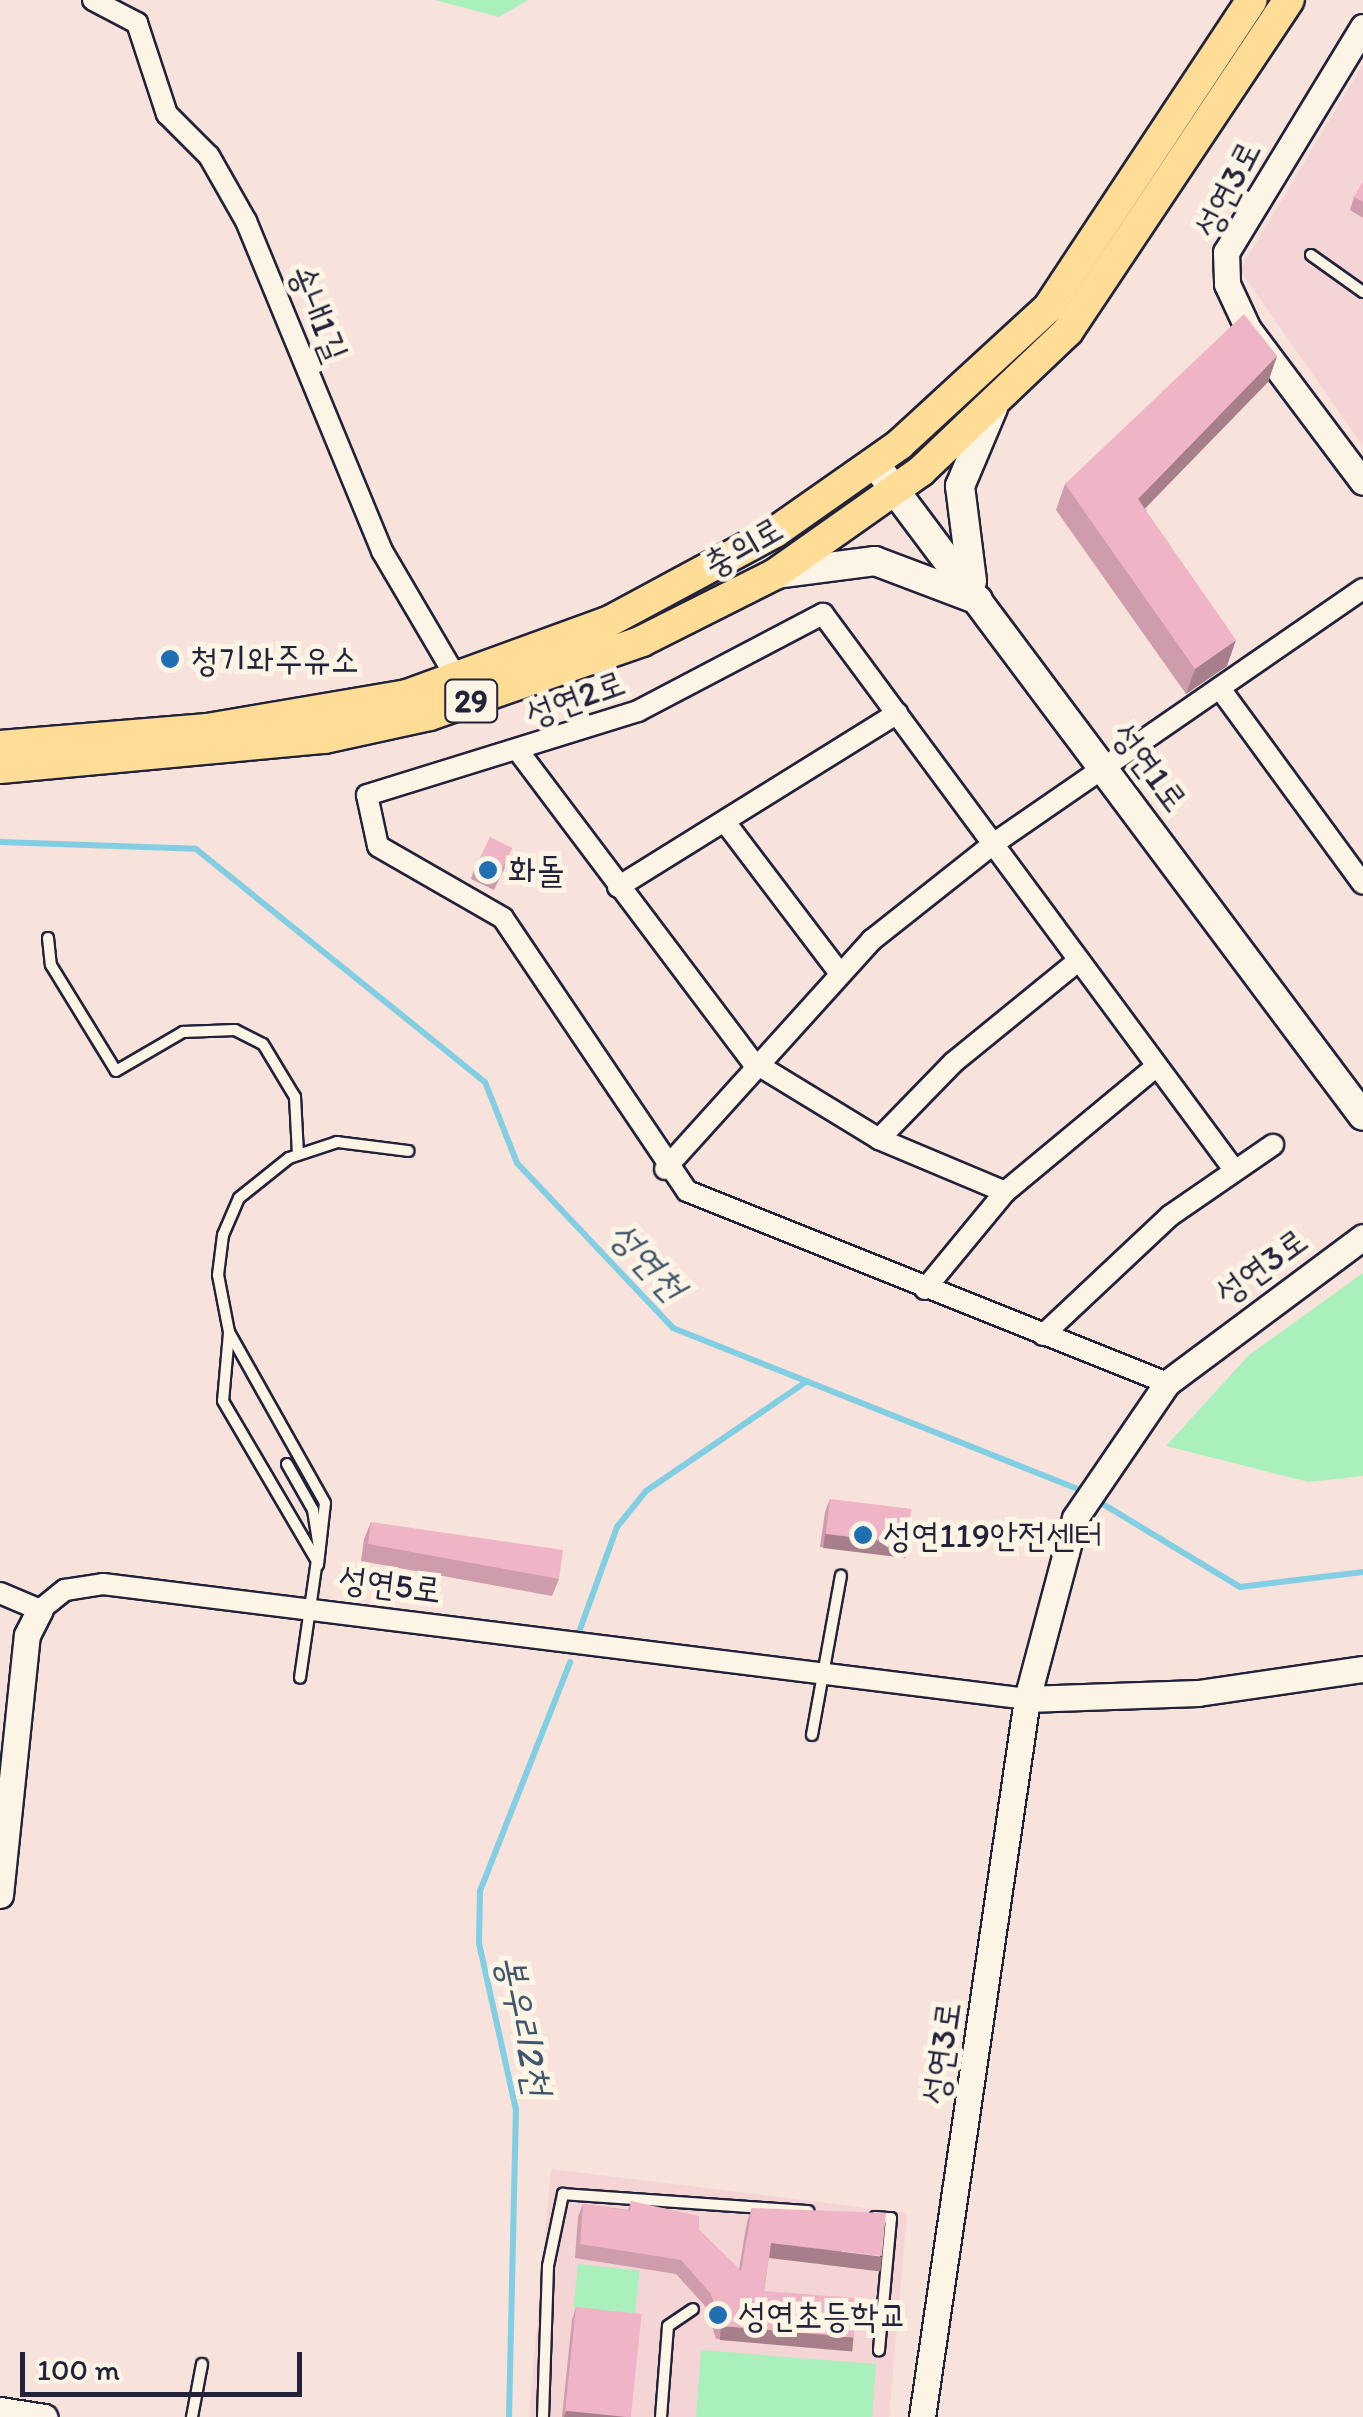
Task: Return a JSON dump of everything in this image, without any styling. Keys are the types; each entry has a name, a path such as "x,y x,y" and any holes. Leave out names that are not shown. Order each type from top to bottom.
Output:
{"main road":[{"name":"충의로","path":"0,746 336,711 457,679 646,604 795,519 875,464 1048,308 1252,0"},
{"name":"충의로","path":"0,768 287,743 430,715 642,641 775,574 897,491 995,405 1107,282 1289,0"},
{"path":"979,601 958,499 995,405"},
{"name":"성연1로","path":"875,464 1363,1116"},
{"path":"795,519 815,548"},
{"path":"775,574 874,562 979,601"}],"street":[{"name":"송내1길","path":"92,0 136,23 167,114 209,156 246,220 382,551 457,679"},
{"name":"성연3로","path":"1363,27 1226,252 1227,284 1248,329 1363,482"},
{"path":"665,1169 753,1062 838,972 993,844 1363,590"},
{"name":"성연2로","path":"1167,1383 706,1204 665,1169 561,994 503,918 387,852 367,827 365,802 376,786 519,752 638,711 824,614 1232,1167"},
{"path":"1221,690 1363,884"},
{"path":"618,887 896,713"},
{"path":"519,752 753,1062 878,1138 1005,1192"},
{"path":"724,822 838,972"},
{"path":"878,1138 954,1062 1079,960"},
{"path":"925,1290 1005,1192 1157,1066"},
{"path":"1043,1335 1232,1167 1272,1145"},
{"name":"성연3로","path":"922,2417 1027,1699 1060,1563 1118,1442 1167,1383 1363,1237"},
{"name":"성연5로","path":"40,1610 90,1583 1027,1699"},
{"path":"0,1593 40,1610 27,1635 0,1895"},
{"path":"1027,1699 1198,1693 1363,1669"},
{"path":"0,2410 44,2417"}],"lane":[{"path":"1311,255 1363,292"},
{"path":"48,938 51,964 116,1071 184,1032 235,1030 263,1044 295,1097 298,1154"},
{"path":"318,1564 223,1402 229,1332 218,1275 231,1214 254,1183 298,1154 363,1142 408,1151"},
{"path":"229,1332 322,1494 328,1521 318,1564"},
{"path":"287,1464 313,1510 318,1564 315,1610 300,1678"},
{"path":"812,1735 841,1576"},
{"path":"543,2417 548,2266 563,2194 831,2213"},
{"path":"851,2214 891,2218 879,2350"},
{"path":"661,2417 668,2326 692,2308"},
{"path":"192,2417 202,2364"}],"shaded area":[{"path":"1363,64 1363,446 1240,270"},
{"name":"성연초등학교","path":"551,2169 907,2213 889,2417 529,2417"}],"green space":[{"path":"435,0 528,0 499,17"},
{"path":"1363,1273 1363,1476 1309,1482 1166,1446 1249,1355"},
{"path":"578,2264 640,2270 635,2314 573,2308"},
{"path":"701,2350 876,2364 872,2417 696,2417"}],"building":[{"path":"1363,182 1363,202 1354,197"},
{"path":"1244,314 1277,356 1138,499 1236,640 1195,669 1065,484"},
{"path":"490,837 512,848 496,881 474,870"},
{"path":"830,1499 911,1509 907,1544 826,1534"},
{"path":"371,1522 563,1550 559,1579 368,1544"},
{"path":"631,2201 699,2216 699,2230 741,2271 752,2208 886,2213 882,2256 771,2243 764,2291 855,2298 854,2337 721,2326 711,2294 681,2260 580,2244 583,2204 630,2211"},
{"path":"576,2307 642,2314 631,2417 565,2410"}],"waterway":[{"name":"성연천","path":"0,842 196,849 485,1082 517,1163 673,1328 1083,1491"},
{"name":"봉우리2천","path":"579,1632 617,1527 646,1491 807,1381"},
{"name":"성연천","path":"1093,1498 1240,1587 1363,1572"},
{"name":"봉우리2천","path":"509,2417 516,2110 479,1943 480,1891 570,1662"}],"place":[{"name":"청기와주유소","path":"170,659"},
{"name":"화돌","path":"488,870"},
{"name":"성연119안전센터","path":"863,1535"},
{"name":"성연초등학교","path":"718,2315"}]}
